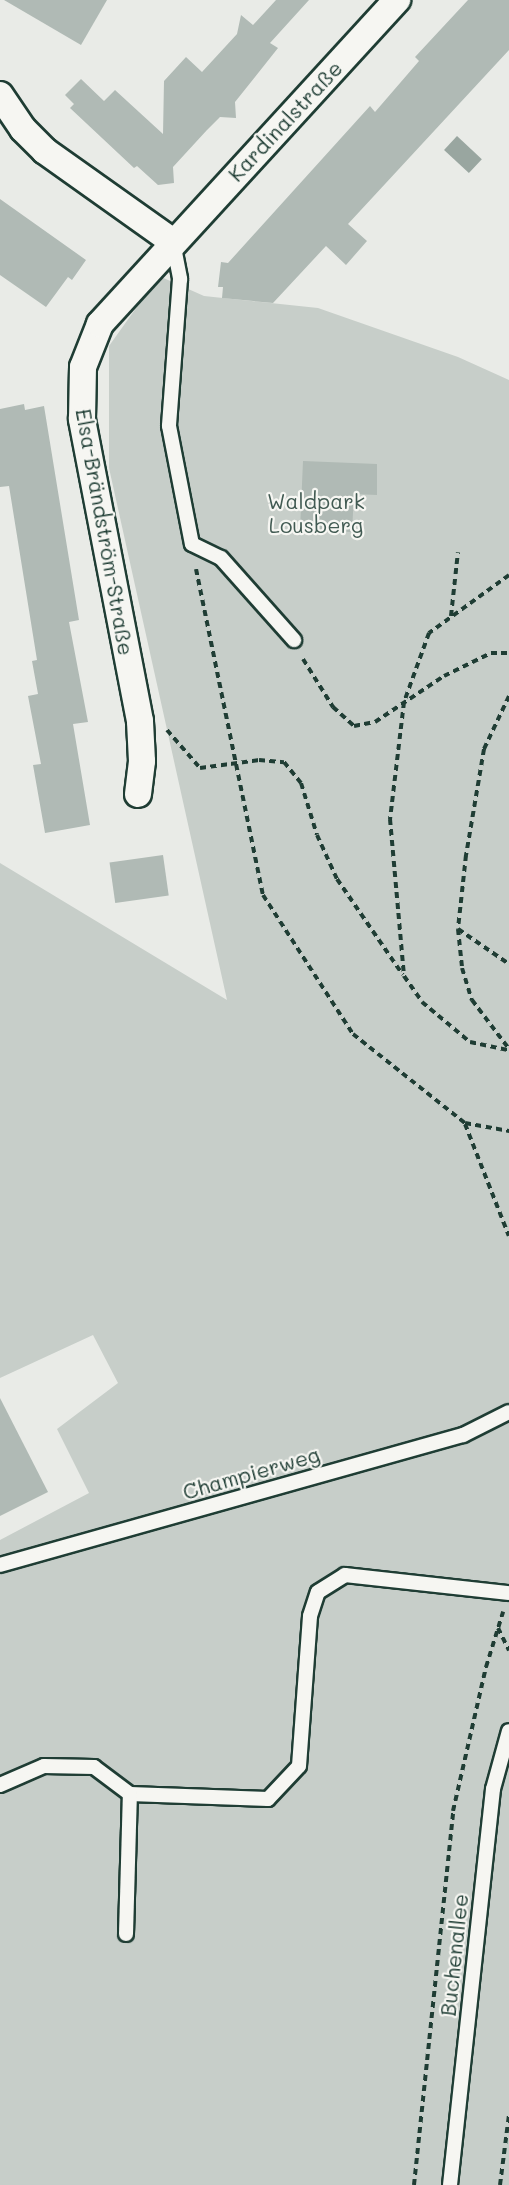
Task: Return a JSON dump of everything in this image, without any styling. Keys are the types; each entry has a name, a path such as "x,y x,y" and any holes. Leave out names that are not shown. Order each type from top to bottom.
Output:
{"street":[{"name":"Kardinalstraße","path":"173,242 397,0"},
{"path":"0,95 23,129 45,151 173,242"},
{"name":"Elsa-Brändström-Straße","path":"138,794 142,761 140,721 82,419 83,367 100,324 173,242"}],"lane":[{"path":"173,242 180,279 169,426 192,544 221,558 294,640"},
{"name":"Champierweg","path":"0,1566 463,1435 509,1412"},
{"path":"0,1785 44,1766 94,1767 130,1794 268,1799 299,1766 310,1616 318,1592 345,1575 509,1593"},
{"name":"Buchenallee","path":"450,2185 493,1789 509,1731"},
{"path":"126,1934 130,1794"}],"path":[{"path":"192,544 233,764 262,895 353,1034 465,1123 509,1131"},
{"path":"451,617 458,552"},
{"path":"404,976 390,819 404,702 429,633 509,575"},
{"path":"294,640 333,707 354,726 375,722 444,676 491,653 509,653"},
{"path":"509,696 484,749 466,855 458,929 462,968 472,1000 509,1049"},
{"path":"140,721 169,730 200,768 284,762 301,783 317,835 337,879 422,1002 470,1042 509,1049"},
{"path":"458,929 509,964"},
{"path":"465,1123 509,1236"},
{"path":"414,2185 453,1811 498,1627 509,1651"},
{"path":"500,2185 509,2115"}],"green space":[{"name":"Waldpark Lousberg","path":"159,276 204,296 318,308 458,357 509,380 509,2185 0,2185 0,1540 89,1493 57,1429 118,1383 93,1335 0,1378 0,863 227,1000 109,468 109,346"}],"shaded area":[{"path":"457,136 482,159 469,173 444,150"}],"building":[{"path":"4,0 107,0 81,45"},
{"path":"276,0 309,0 270,43 278,48 235,102 236,118 220,117 207,130 173,167 174,183 158,185 137,166 134,168 70,108 74,104 65,95 81,79 104,101 115,90 163,134 164,81 186,57 202,72 237,34 241,15 253,25"},
{"path":"468,0 509,0 509,50 348,224 367,241 346,265 326,246 273,303 222,298 223,287 218,287 221,262 228,263 370,106 375,112 419,61 415,57"},
{"path":"0,199 86,260 72,280 68,277 46,307 0,275"},
{"path":"24,404 25,410 44,406 79,620 69,622 88,722 73,724 90,825 45,833 33,765 41,764 28,696 38,694 32,661 37,660 9,486 0,487 0,409"},
{"path":"303,461 377,464 377,495 354,494 352,532 300,530"},
{"path":"163,855 169,896 115,903 110,863"},
{"path":"0,1398 48,1492 0,1516"}]}
